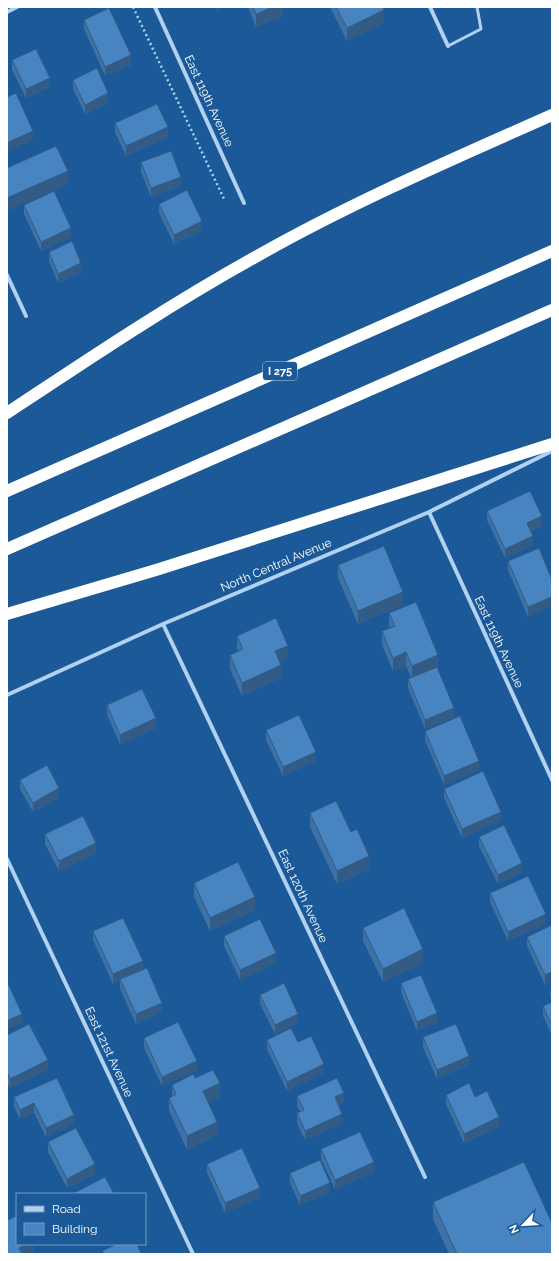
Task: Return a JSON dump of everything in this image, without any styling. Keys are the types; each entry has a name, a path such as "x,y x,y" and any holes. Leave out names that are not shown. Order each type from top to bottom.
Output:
{"highway":[{"path":"7,413 164,311 260,254 366,199 552,114"},
{"name":"I 275","path":"7,491 552,251"},
{"path":"7,549 552,310"},
{"path":"7,614 156,570 552,444"}],"street":[{"path":"7,12 17,7"},
{"name":"East 119th Avenue","path":"155,7 244,203"},
{"path":"430,7 448,46"},
{"path":"7,275 26,316"},
{"name":"North Central Avenue","path":"7,695 162,624 429,512 552,451"},
{"name":"East 119th Avenue","path":"429,512 552,780"},
{"name":"East 120th Avenue","path":"162,624 425,1176"},
{"name":"East 121st Avenue","path":"7,859 193,1254"}],"lane":[{"path":"448,46 481,30 477,7"}],"path":[{"path":"133,7 225,201"}],"building":[{"path":"253,7 273,7 256,14"},
{"path":"336,7 383,7 384,10 347,28"},
{"path":"109,8 131,55 105,67 84,20"},
{"path":"36,49 50,78 26,89 12,60"},
{"path":"97,68 108,93 85,105 73,80"},
{"path":"16,93 33,131 7,143 7,97"},
{"path":"157,104 168,127 126,146 115,123"},
{"path":"56,146 68,171 7,198 7,168"},
{"path":"171,151 181,177 151,188 141,162"},
{"path":"187,190 202,221 174,235 159,204"},
{"path":"54,191 71,228 41,242 24,205"},
{"path":"72,241 81,263 58,274 49,252"},
{"path":"530,491 542,516 527,523 533,536 505,549 487,511"},
{"path":"384,546 403,592 358,611 338,565"},
{"path":"539,548 552,580 552,597 528,607 508,561"},
{"path":"416,602 438,655 412,666 406,652 393,658 382,631 395,626 389,613"},
{"path":"276,618 288,646 275,651 281,665 242,683 230,655 243,649 237,636"},
{"path":"437,667 454,708 425,720 408,679"},
{"path":"142,689 156,718 120,735 107,705"},
{"path":"299,715 316,752 283,767 266,730"},
{"path":"460,716 479,761 444,776 425,731"},
{"path":"47,765 59,788 33,803 20,780"},
{"path":"483,771 501,812 462,829 444,789"},
{"path":"336,801 351,832 357,829 369,856 337,871 310,813"},
{"path":"83,816 96,843 59,861 45,834"},
{"path":"504,825 522,863 498,875 479,837"},
{"path":"238,862 255,897 210,918 194,883"},
{"path":"528,876 546,914 508,932 490,893"},
{"path":"404,908 423,949 383,969 363,928"},
{"path":"123,918 143,961 113,974 93,931"},
{"path":"260,919 276,953 240,970 224,936"},
{"path":"552,925 552,972 545,975 527,937"},
{"path":"147,968 162,1003 136,1014 120,979"},
{"path":"421,975 437,1013 417,1022 401,983"},
{"path":"7,981 22,1014 7,1021"},
{"path":"284,983 298,1014 275,1025 260,995"},
{"path":"552,1002 552,1026 543,1006"},
{"path":"178,1022 197,1061 162,1077 144,1038"},
{"path":"29,1024 48,1060 10,1079 7,1072 7,1035"},
{"path":"456,1024 469,1056 437,1070 423,1037"},
{"path":"291,1028 298,1042 311,1036 324,1064 287,1082 267,1040"},
{"path":"213,1070 220,1083 203,1091 217,1122 187,1136 169,1098 176,1094 172,1085 193,1074 195,1078"},
{"path":"57,1078 74,1115 46,1128 34,1103 20,1110 14,1097"},
{"path":"337,1078 344,1093 335,1097 342,1114 305,1131 297,1113 304,1110 297,1096"},
{"path":"469,1083 475,1097 487,1091 499,1117 464,1134 446,1095"},
{"path":"76,1128 95,1164 67,1179 48,1142"},
{"path":"360,1132 374,1162 335,1180 321,1149"},
{"path":"242,1148 260,1188 225,1203 207,1164"},
{"path":"320,1160 330,1183 300,1196 290,1173"},
{"path":"524,1162 552,1223 552,1254 457,1254 433,1202"},
{"path":"105,1177 113,1193 74,1193"},
{"path":"16,1216 16,1245 25,1245 19,1248 22,1254 7,1254 7,1220"},
{"path":"115,1245 137,1245 141,1254 104,1254 102,1251"}]}
